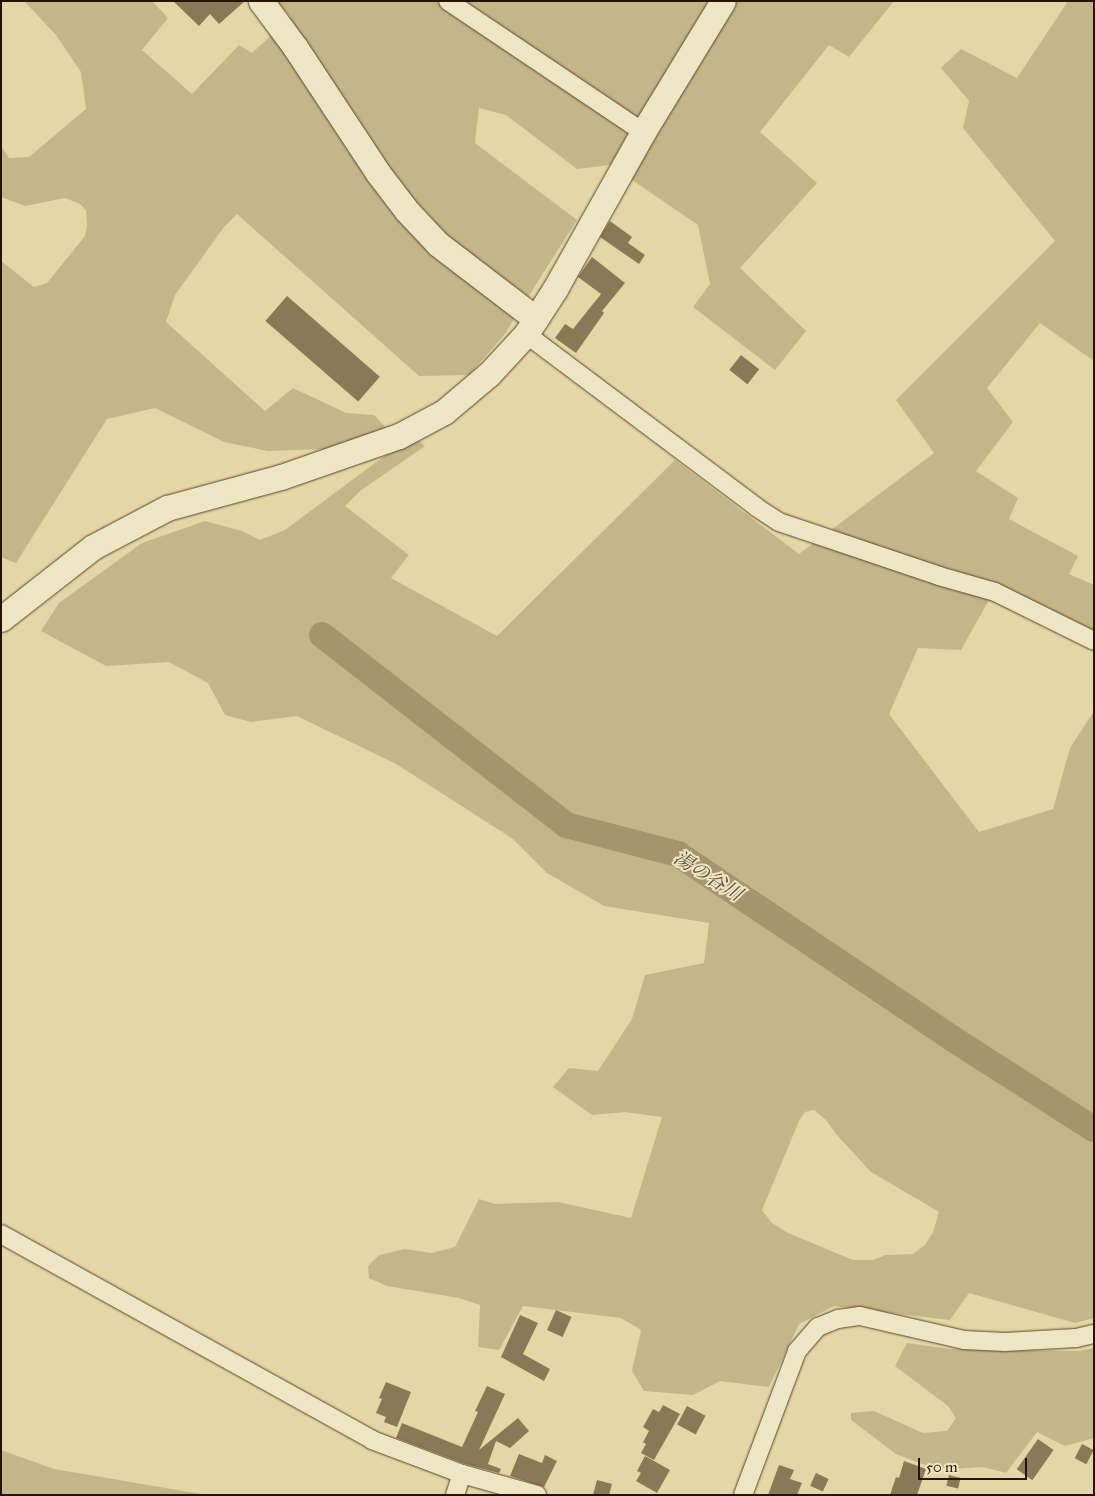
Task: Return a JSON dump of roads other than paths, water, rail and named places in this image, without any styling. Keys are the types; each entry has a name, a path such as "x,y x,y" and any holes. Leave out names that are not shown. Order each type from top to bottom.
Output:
{"street":[{"path":"261,1 295,47 378,173 407,211 438,244 531,326 749,502 779,522 939,576 995,592 1094,640"},
{"path":"448,1 643,132"},
{"path":"1,619 93,548 167,508 281,477 399,436 444,412 489,374 531,326 643,132 723,1"},
{"path":"1,1234 372,1440 462,1474 537,1495"},
{"path":"744,1495 797,1351 818,1327 838,1319 860,1316 964,1340 1014,1341 1076,1338 1094,1334"},
{"path":"454,1495 462,1474"}],"waterway":[{"name":"湯の谷川","path":"322,635 566,825 678,854 953,1039 1094,1129"}]}
